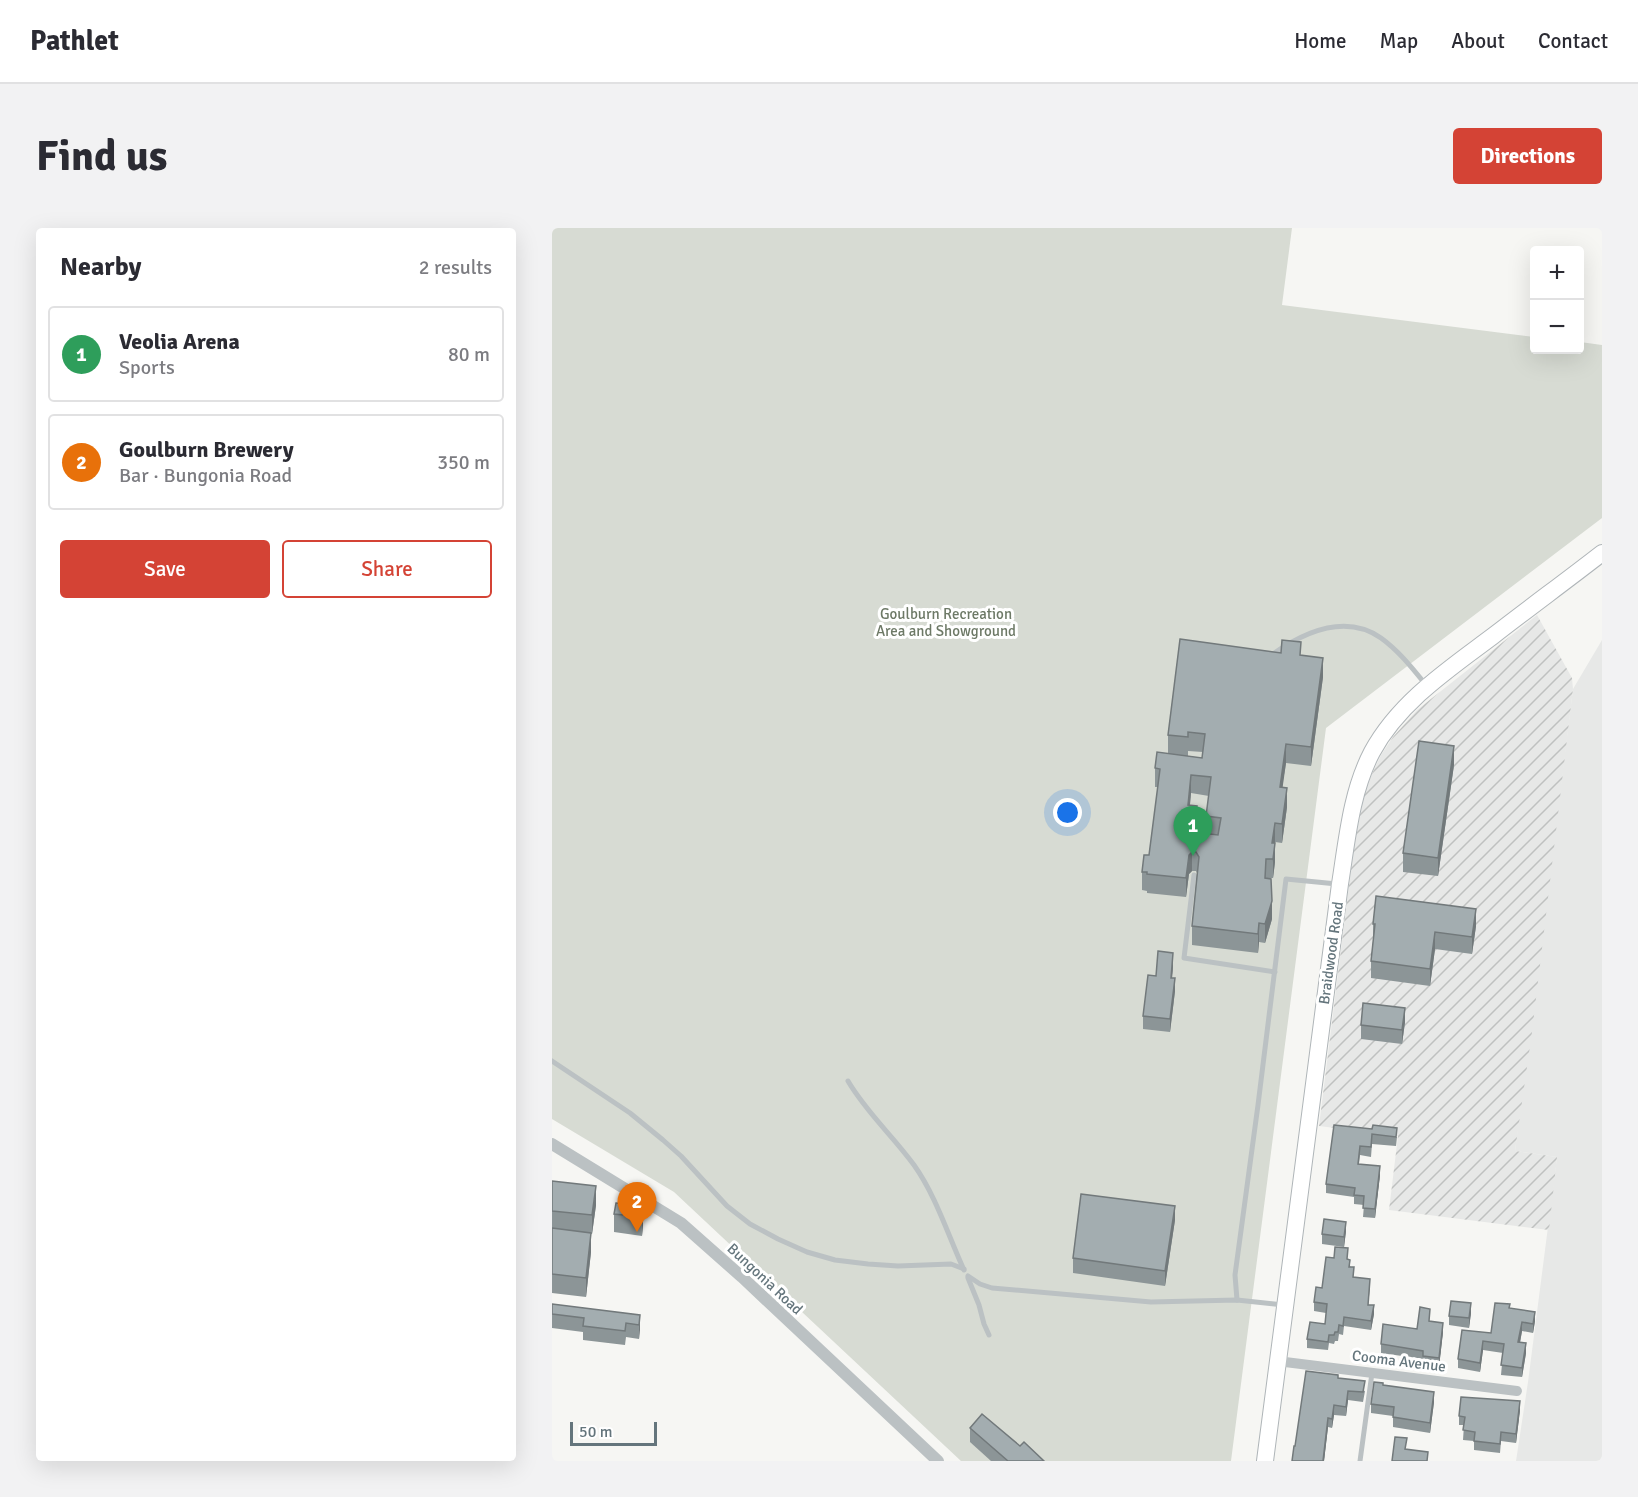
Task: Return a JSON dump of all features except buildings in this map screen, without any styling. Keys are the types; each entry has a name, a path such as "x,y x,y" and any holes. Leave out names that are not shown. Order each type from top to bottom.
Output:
{"main road":[{"name":"Braidwood Road","path":"1265,1461 1341,884 1351,817 1360,781 1372,752 1387,728 1427,687 1602,553"}],"street":[{"name":"Bungonia Road","path":"552,1144 681,1223 742,1277 938,1461"},
{"name":"Cooma Avenue","path":"1278,1361 1517,1391"}],"lane":[{"path":"1267,658 1302,637 1321,629 1353,626 1381,638 1411,667 1427,687"},
{"path":"1194,875 1184,958 1275,972"},
{"path":"1237,1300 1235,1275 1286,879 1341,884"},
{"path":"552,1061 630,1113 681,1156 727,1206 750,1224 778,1239 807,1252 835,1260 888,1265 951,1264 964,1269"},
{"path":"848,1081 867,1110 915,1167 928,1189 968,1276 989,1335"},
{"path":"968,1276 992,1288 1151,1302 1237,1300 1285,1305"},
{"path":"1360,1461 1372,1372"}],"shaded area":[{"path":"1537,615 1572,678 1573,689 1532,1032 1515,1151 1557,1157 1549,1230 1389,1210 1398,1136 1319,1126 1354,845 1364,794 1372,774 1393,737 1417,710"},
{"path":"1602,640 1602,1461 1516,1461 1557,1157 1515,1151 1573,689"}],"green space":[{"name":"Goulburn Recreation Area and Showground","path":"552,228 1292,228 1282,305 1530,336 1530,354 1584,354 1584,343 1602,345 1602,518 1326,728 1231,1461 961,1461 674,1192 552,1119"}],"place":[{"name":"Veolia Arena","path":"1193,856"},
{"name":"Goulburn Brewery","path":"637,1232"}]}
